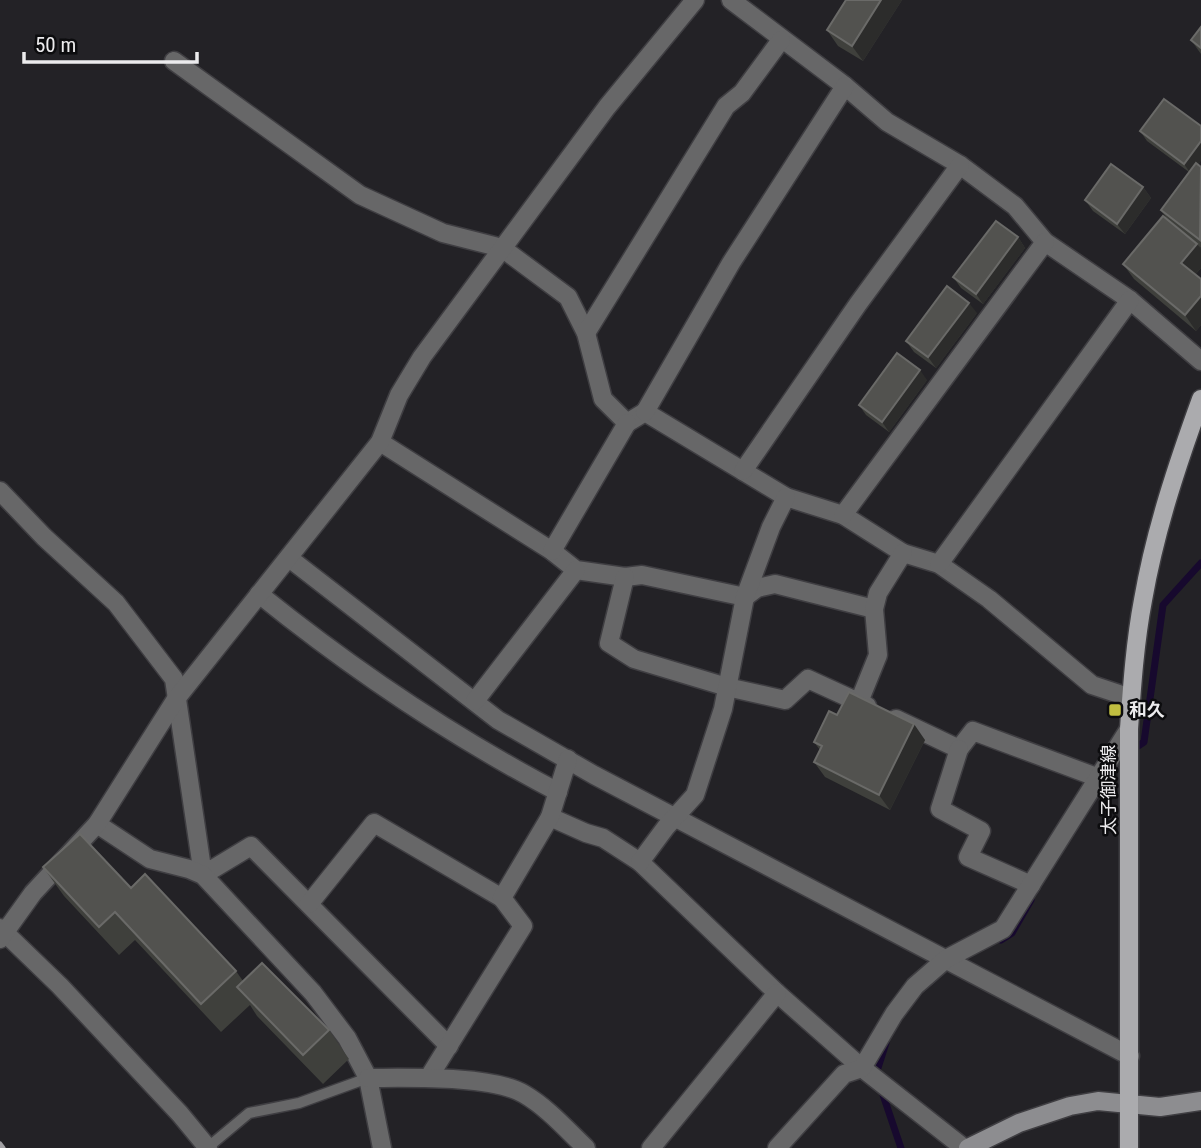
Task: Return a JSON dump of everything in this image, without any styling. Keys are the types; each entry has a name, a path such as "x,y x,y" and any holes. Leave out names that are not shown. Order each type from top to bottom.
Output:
{"main road":[{"name":"太子御津線","path":"1129,1148 1131,698 1143,600 1156,540 1165,504 1201,400"},
{"path":"966,1148 1019,1123 1070,1106 1098,1101 1160,1107 1201,1101"}],"street":[{"path":"207,1148 180,1114 60,986 1,933 33,893 97,824 176,699 380,442 398,395 422,357 607,107 695,0"},
{"path":"731,0 845,86 887,122 960,164 1016,206 1045,242 1130,300 1201,361"},
{"path":"586,333 726,106 742,93 781,40"},
{"path":"174,61 360,195 443,233 502,248 568,296 586,333 603,400 627,423"},
{"path":"552,551 627,423 645,412 731,263 845,86"},
{"path":"743,471 858,304 960,164"},
{"path":"843,515 1045,242"},
{"path":"939,564 1130,300"},
{"path":"645,412 786,497 843,515 903,553 939,564 989,599 1092,685 1131,698"},
{"path":"380,442 552,551 576,570 625,577 642,575 745,597 757,588 775,584 874,609"},
{"path":"0,491 44,537 116,603 174,679 203,875"},
{"path":"640,862 666,827 695,795 723,709 745,597 771,527 786,497"},
{"path":"859,702 878,655 874,609 878,593 903,553"},
{"path":"289,558 498,720 676,818 1130,1056"},
{"path":"475,701 576,570"},
{"path":"625,577 609,643 634,659 727,687 785,700 808,679 959,749"},
{"path":"259,594 321,644 431,719 496,760 558,792"},
{"path":"866,1071 894,1014 915,986 946,959 1003,929 1129,729"},
{"path":"1031,885 968,857 981,831 940,809 959,749 972,731 1099,778"},
{"path":"502,898 550,817 568,759"},
{"path":"550,817 603,838 640,862 776,993 866,1071 966,1148"},
{"path":"309,904 374,823 502,898 523,926 429,1077"},
{"path":"97,824 150,859 203,875 313,993 347,1038 368,1078 382,1148"},
{"path":"203,875 251,846 449,1046"},
{"path":"651,1148 776,993"},
{"path":"777,1148 844,1074 866,1071"},
{"path":"368,1078 429,1077 500,1085 523,1093 545,1109 586,1148"}],"lane":[{"path":"207,1148 249,1113 299,1103 368,1078"}],"building":[{"path":"846,0 881,0 852,46 827,30"},
{"path":"1201,27 1201,48 1191,40"},
{"path":"1164,99 1201,126 1201,141 1184,164 1140,131"},
{"path":"1196,163 1201,167 1200,240 1161,210"},
{"path":"1111,164 1143,187 1117,224 1085,200"},
{"path":"1163,216 1197,244 1181,263 1201,279 1201,296 1185,315 1123,264"},
{"path":"996,221 1018,237 976,294 953,277"},
{"path":"947,286 969,303 928,357 906,341"},
{"path":"897,353 920,370 882,422 859,405"},
{"path":"849,692 914,724 879,795 814,762 822,746 814,742 829,711 837,715"},
{"path":"80,834 131,888 145,874 236,971 201,1004 115,912 99,927 43,867"},
{"path":"262,963 329,1030 303,1055 237,987"}],"waterway":[{"path":"1132,750 1144,742 1163,605 1201,563"},
{"path":"1001,940 1012,933 1031,900"},
{"path":"878,1078 876,1074 886,1043"},
{"path":"881,1089 901,1148"}],"railway":[{"path":"0,1144 3,1148"}],"place":[{"name":"和久","path":"1115,710"}]}
